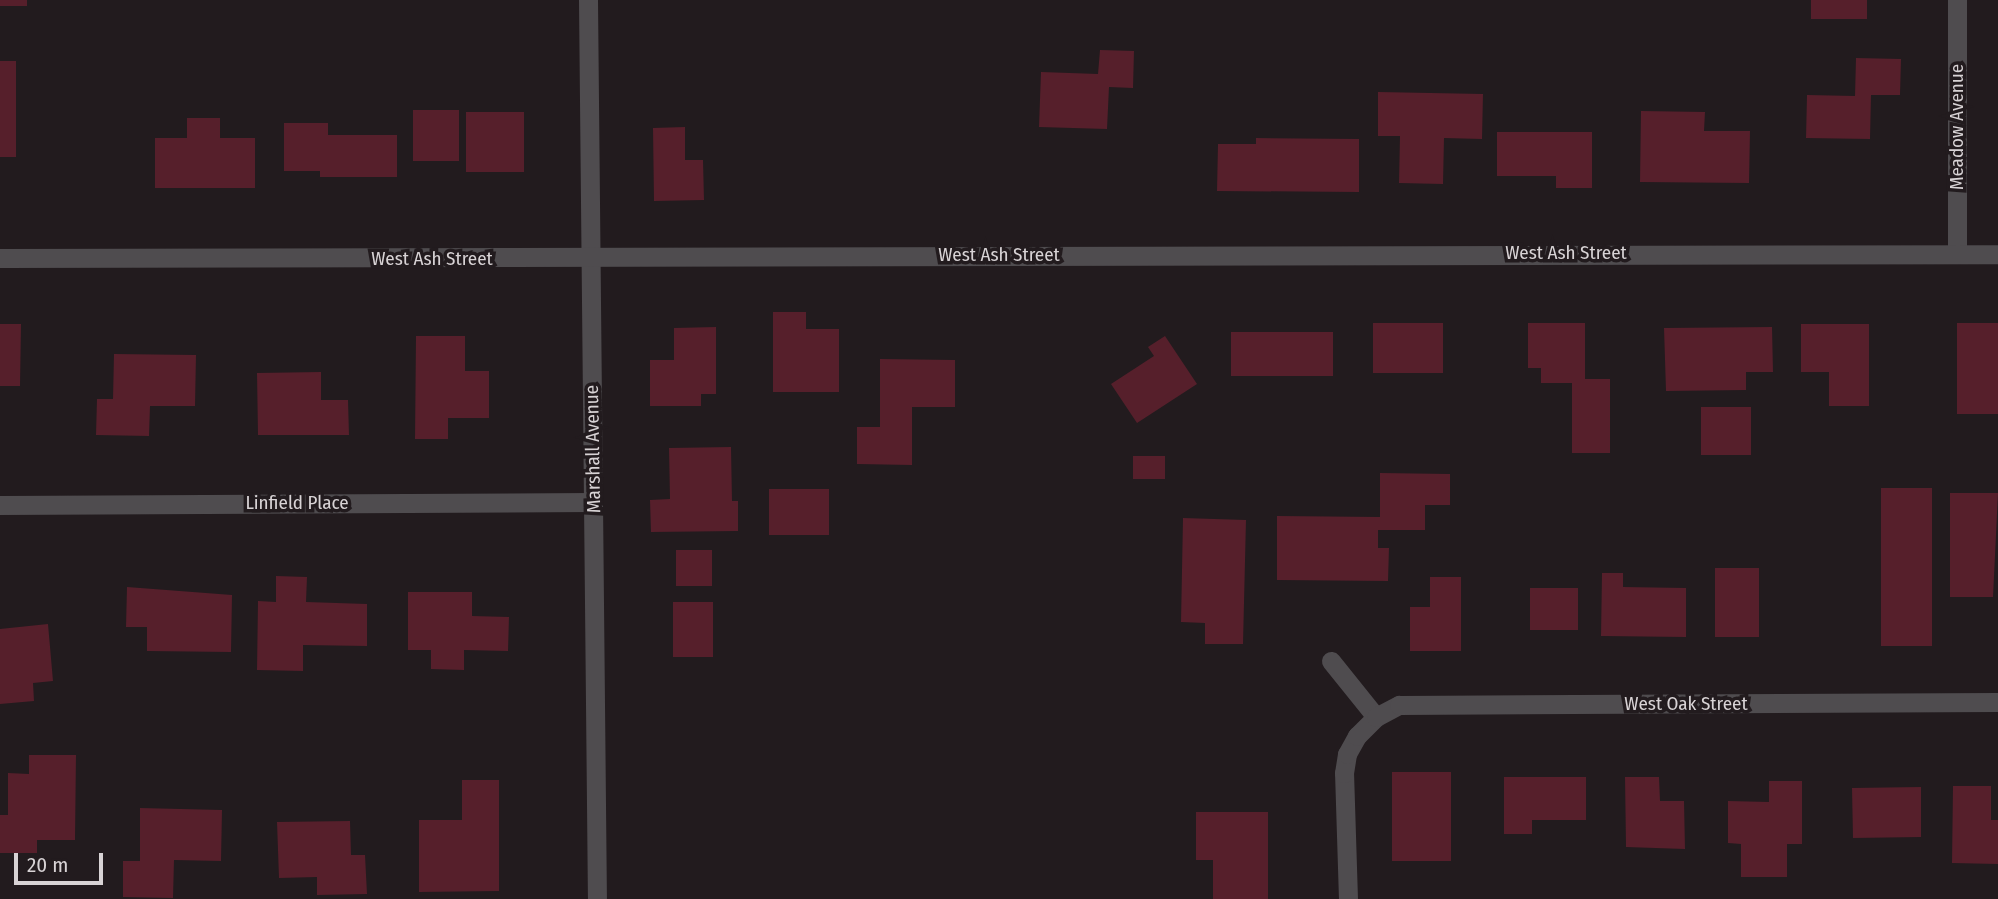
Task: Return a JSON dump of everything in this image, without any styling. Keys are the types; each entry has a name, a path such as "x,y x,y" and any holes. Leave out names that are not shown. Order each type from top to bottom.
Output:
{"street":[{"name":"Marshall Avenue","path":"588,0 597,899"},
{"name":"Meadow Avenue","path":"1956,0 1957,254"},
{"name":"West Ash Street","path":"0,258 591,259 1998,254"},
{"name":"Linfield Place","path":"0,505 593,502"},
{"path":"1331,660 1376,717 1357,736 1344,773 1348,899"},
{"name":"West Oak Street","path":"1376,717 1399,705 1998,702"}],"building":[{"path":"0,0 27,0 27,6 0,6"},
{"path":"1811,0 1867,0 1867,19 1811,19"},
{"path":"1100,50 1134,51 1133,88 1109,87 1107,129 1039,127 1041,72 1098,74"},
{"path":"1856,58 1901,59 1900,95 1871,95 1870,139 1806,138 1807,95 1855,96"},
{"path":"0,61 16,61 16,157 0,157"},
{"path":"1378,92 1483,94 1482,139 1444,138 1443,184 1399,183 1400,136 1378,136"},
{"path":"413,110 459,110 459,161 413,161"},
{"path":"1641,111 1705,112 1704,131 1750,131 1749,183 1640,182"},
{"path":"466,112 524,112 524,172 466,172"},
{"path":"187,118 220,118 220,138 255,138 255,188 155,188 155,138 187,138"},
{"path":"284,123 328,123 328,135 397,135 397,177 320,177 320,171 284,171"},
{"path":"685,127 685,160 703,160 704,200 654,201 653,128"},
{"path":"1497,132 1592,132 1592,188 1556,188 1556,176 1497,176"},
{"path":"1256,138 1359,139 1359,192 1217,191 1218,144 1256,144"},
{"path":"773,312 806,312 806,329 839,329 839,392 773,392"},
{"path":"1373,323 1443,323 1443,373 1373,373"},
{"path":"1528,323 1585,323 1585,379 1610,379 1610,453 1572,453 1572,383 1541,383 1541,368 1528,368"},
{"path":"1957,323 1998,323 1998,414 1957,414"},
{"path":"0,324 21,324 20,386 0,386"},
{"path":"1801,324 1869,324 1869,406 1829,406 1829,372 1801,372"},
{"path":"716,327 716,394 701,394 701,406 650,406 650,360 674,360 674,328"},
{"path":"1772,327 1773,372 1746,372 1746,390 1666,391 1664,328"},
{"path":"1231,332 1333,332 1333,376 1231,376"},
{"path":"416,336 465,336 465,371 489,371 489,418 448,418 448,439 415,439"},
{"path":"1165,336 1197,384 1137,423 1111,384 1154,356 1148,347"},
{"path":"114,354 196,355 195,406 150,406 149,436 96,435 97,399 113,399"},
{"path":"880,359 955,360 955,407 912,407 912,465 857,464 857,427 880,427"},
{"path":"321,372 321,400 348,400 349,435 258,435 257,373"},
{"path":"1701,407 1751,407 1751,455 1701,455"},
{"path":"731,447 732,501 738,501 738,531 651,532 650,500 670,499 669,448"},
{"path":"1133,456 1165,456 1165,479 1133,479"},
{"path":"1380,473 1450,474 1450,505 1425,505 1425,530 1378,530 1378,548 1389,548 1388,581 1277,580 1277,516 1380,517"},
{"path":"1881,488 1932,488 1932,646 1881,646"},
{"path":"769,489 829,489 829,535 769,535"},
{"path":"1950,493 1998,493 1993,597 1950,597"},
{"path":"1183,518 1246,520 1243,644 1205,644 1205,623 1181,622"},
{"path":"676,550 712,550 712,586 676,586"},
{"path":"1715,568 1759,568 1759,637 1715,637"},
{"path":"1602,573 1623,573 1623,587 1686,588 1686,637 1601,636"},
{"path":"276,576 307,577 306,602 367,604 367,646 303,645 303,671 257,670 258,601 276,602"},
{"path":"1430,577 1461,577 1461,651 1410,651 1410,607 1430,607"},
{"path":"127,587 232,595 231,652 147,651 147,627 126,627"},
{"path":"1530,588 1578,588 1578,630 1530,630"},
{"path":"408,592 472,592 472,616 509,617 508,651 464,650 464,670 431,669 431,650 408,650"},
{"path":"673,602 713,602 713,657 673,657"},
{"path":"48,624 53,681 33,683 34,701 0,704 0,629"},
{"path":"29,755 76,755 75,840 37,840 37,853 0,853 0,815 8,815 8,773 29,774"},
{"path":"1392,772 1451,772 1451,861 1392,861"},
{"path":"1504,777 1586,777 1586,820 1532,820 1532,834 1504,834"},
{"path":"1625,777 1659,777 1660,801 1684,801 1685,849 1626,847"},
{"path":"462,780 499,780 499,891 419,892 419,820 462,820"},
{"path":"1769,781 1802,781 1802,844 1787,844 1787,877 1741,877 1741,844 1728,843 1728,801 1769,802"},
{"path":"1953,786 1991,786 1991,820 1998,820 1998,864 1952,863"},
{"path":"1921,787 1921,837 1853,838 1852,788"},
{"path":"140,808 222,810 221,861 174,860 173,898 123,897 123,861 140,861"},
{"path":"1196,812 1268,812 1268,899 1213,899 1213,860 1196,860"},
{"path":"350,821 351,855 365,855 367,894 317,895 317,877 279,878 277,822"}]}
